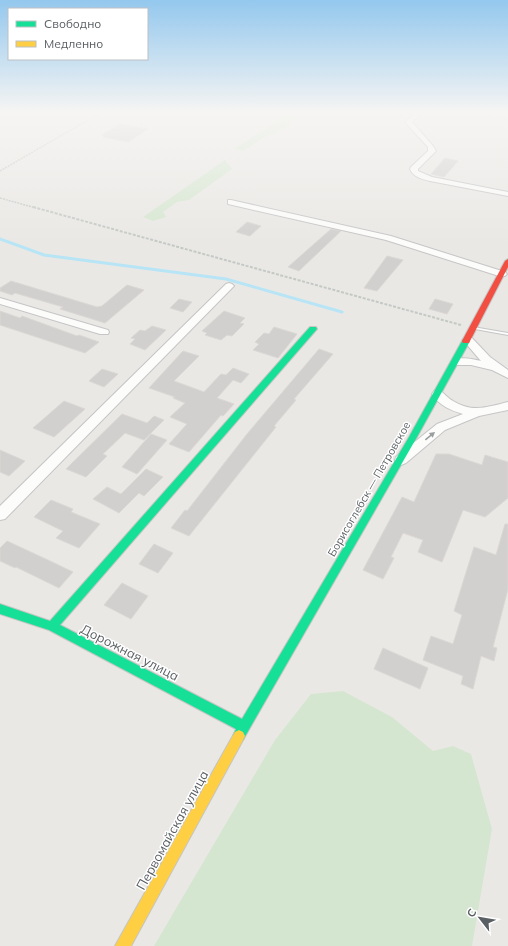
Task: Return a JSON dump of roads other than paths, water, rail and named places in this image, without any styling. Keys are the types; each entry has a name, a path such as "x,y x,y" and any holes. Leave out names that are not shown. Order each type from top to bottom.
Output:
{"street":[{"path":"427,156 414,168 415,172 421,176 508,194"},
{"path":"231,202 388,238 502,274"},
{"name":"Борисоглебск — Петровское","path":"244,726 400,461 475,328 508,261"},
{"path":"0,515 229,286"},
{"path":"0,301 104,332"},
{"path":"52,626 313,329"},
{"path":"468,340 476,351 493,367 508,375"},
{"path":"455,363 471,362 493,367"},
{"path":"438,394 443,401 449,405 476,413"},
{"path":"400,461 441,428 476,413 508,406"},
{"name":"Дорожная улица","path":"0,609 52,626 244,726"},
{"name":"Первомайская улица","path":"123,946 244,726"}],"lane":[{"path":"475,328 508,334"}],"waterway":[{"path":"0,239 44,255 226,279 342,312"}]}
